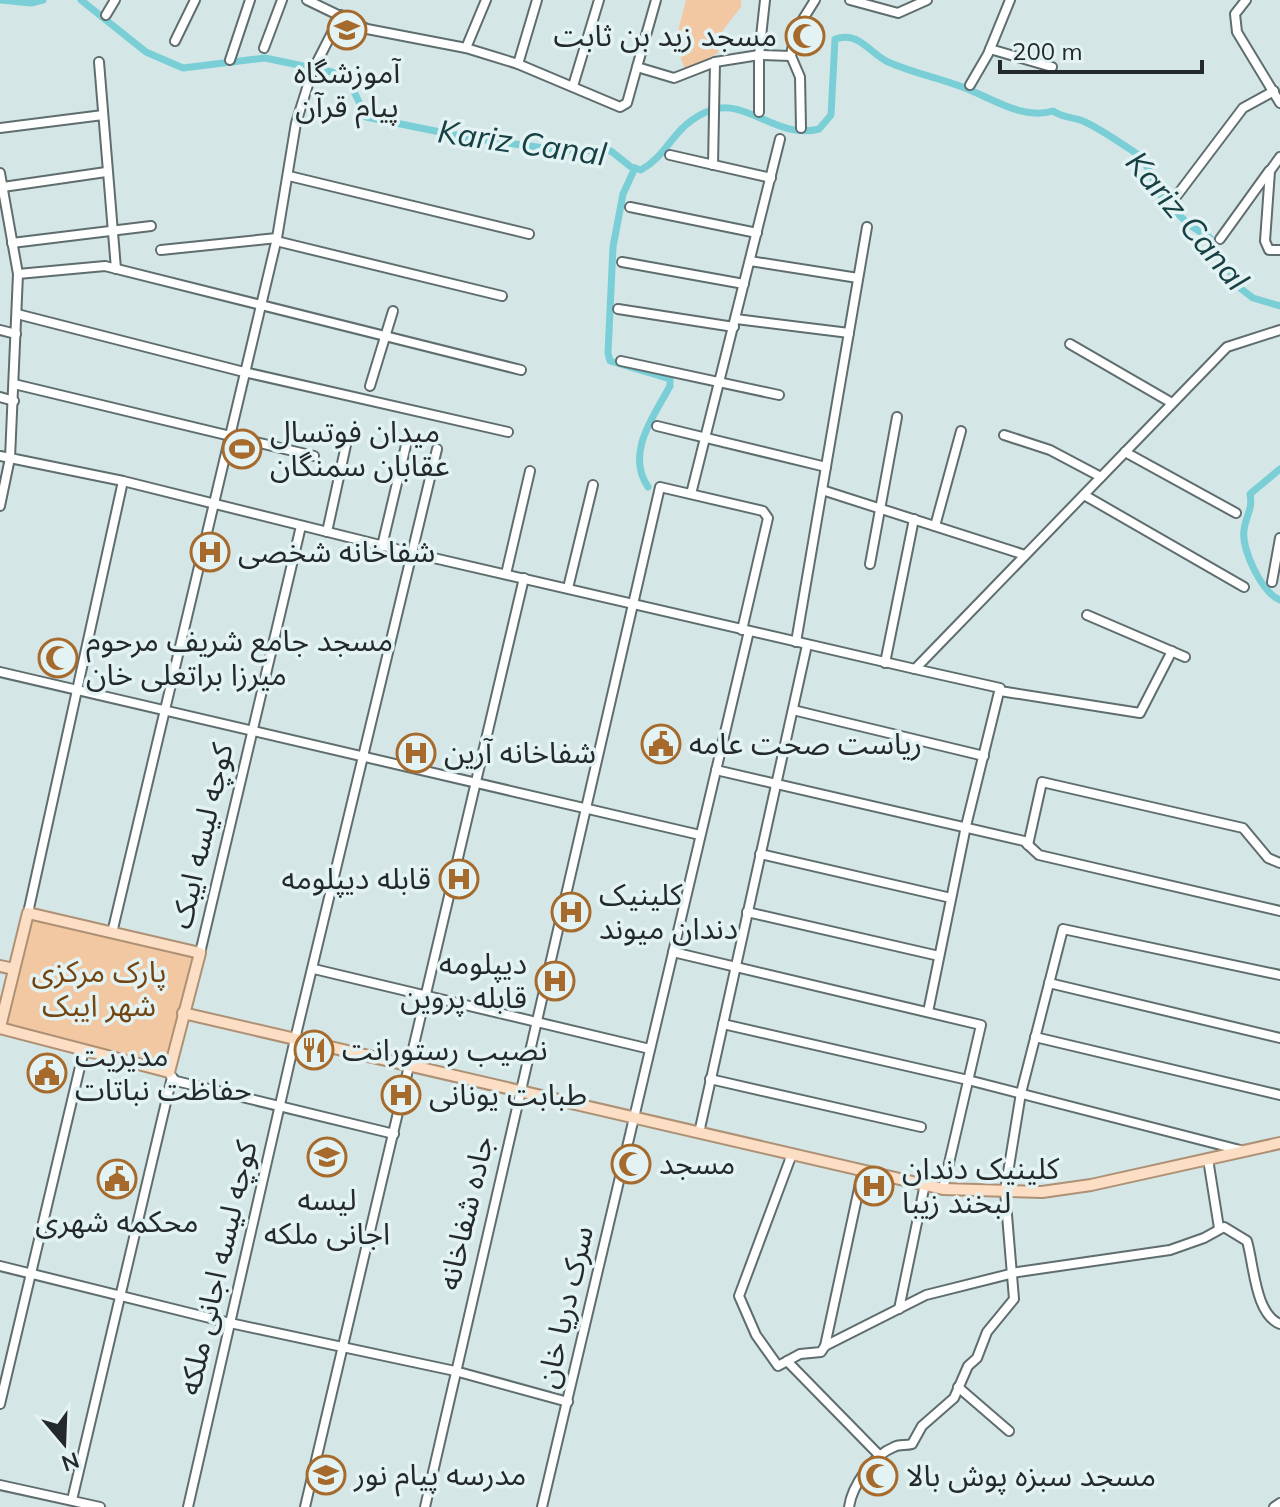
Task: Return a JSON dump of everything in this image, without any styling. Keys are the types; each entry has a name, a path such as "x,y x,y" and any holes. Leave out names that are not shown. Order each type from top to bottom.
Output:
{"main road":[{"path":"28,913 112,933 200,953 170,1074 0,1028 28,913"},
{"path":"0,966 14,969"},
{"path":"183,1013 943,1189 1042,1192 1091,1185 1280,1143"}],"street":[{"path":"106,15 115,0"},
{"path":"175,41 195,0"},
{"path":"230,60 250,0"},
{"path":"264,48 282,0"},
{"path":"307,0 367,29 466,48 518,64 624,106 656,0"},
{"path":"466,48 486,0"},
{"path":"518,64 537,0"},
{"path":"573,86 599,0"},
{"path":"759,112 759,55 765,0"},
{"path":"801,128 800,77 791,56 795,32 815,0"},
{"path":"850,0 898,13 927,0"},
{"path":"970,85 990,49 1010,0"},
{"path":"1172,202 1243,108 1277,95 1234,22 1235,14 1247,1"},
{"path":"112,933 212,502 277,239 296,123 314,68 341,15"},
{"path":"990,49 1052,67"},
{"path":"637,67 674,78 715,62 759,55 791,56"},
{"path":"99,62 116,269"},
{"path":"713,165 715,62"},
{"path":"0,128 103,115"},
{"path":"691,494 780,139"},
{"path":"670,155 771,178"},
{"path":"1220,239 1280,157"},
{"path":"1270,171 1265,241 1269,250 1280,250"},
{"path":"3,187 106,172"},
{"path":"0,173 18,274 10,458 0,506"},
{"path":"289,176 529,234"},
{"path":"630,207 757,233"},
{"path":"12,243 151,226"},
{"path":"796,642 867,227"},
{"path":"161,250 277,239 502,296"},
{"path":"750,261 858,278"},
{"path":"622,262 744,284"},
{"path":"18,274 98,265 521,370"},
{"path":"618,309 849,333"},
{"path":"370,386 393,311"},
{"path":"17,314 244,372 508,432"},
{"path":"0,330 16,334"},
{"path":"915,669 1227,347 1280,330"},
{"path":"1070,344 1172,403"},
{"path":"621,361 779,395"},
{"path":"14,384 314,456"},
{"path":"0,397 14,401"},
{"path":"870,564 897,417"},
{"path":"657,426 826,467"},
{"path":"935,526 961,431"},
{"path":"1004,435 1050,450 1101,477"},
{"path":"382,546 407,441"},
{"path":"327,532 346,445"},
{"name":"کوچه لیسه اجانی ملکه","path":"188,1507 295,1039 437,449"},
{"path":"1125,452 1236,513"},
{"path":"0,456 123,481 382,546 1000,688 1000,691 1140,713 1172,651"},
{"path":"506,574 530,471"},
{"path":"28,913 123,481"},
{"path":"568,588 593,485"},
{"name":"جاده شفاخانه","path":"425,1507 518,1091 635,604 659,488 691,494"},
{"path":"822,490 1025,555"},
{"name":"سرک دریا خان","path":"542,1507 716,770 768,518 763,511 691,494"},
{"path":"1084,495 1244,587"},
{"path":"885,663 914,519"},
{"name":"کوچه لیسه ایبک","path":"200,953 301,526"},
{"path":"1272,582 1280,538"},
{"path":"305,1507 524,578"},
{"path":"1087,615 1185,657"},
{"path":"699,1133 807,645"},
{"path":"0,672 700,835"},
{"path":"928,1012 966,826 1000,691"},
{"path":"793,710 984,756"},
{"path":"716,770 966,826 1028,845 1039,855 1280,911"},
{"path":"1028,845 1042,782 1243,828 1268,858 1280,863"},
{"path":"760,854 951,898"},
{"path":"747,912 939,956"},
{"path":"849,1507 859,1482 880,1456 896,1445 912,1444 922,1426 954,1398 968,1366 977,1358 987,1332 1014,1299 1005,1191 1021,1093 1063,929 1280,975"},
{"path":"673,952 981,1025 943,1189"},
{"path":"314,969 650,1049"},
{"path":"1049,983 1280,1038"},
{"path":"723,1024 968,1080 1245,1151"},
{"path":"1035,1037 1280,1095"},
{"path":"0,1404 84,1050"},
{"path":"72,1500 170,1074 394,1134"},
{"path":"710,1079 921,1127"},
{"path":"792,1154 739,1296 756,1335 778,1366 800,1354 821,1352 825,1346 863,1170"},
{"path":"1208,1159 1219,1228"},
{"path":"899,1309 925,1184"},
{"path":"825,1346 926,1295 1014,1275 1170,1250 1224,1227 1247,1241 1262,1307 1271,1320 1280,1324"},
{"path":"0,1266 230,1323 455,1371 568,1402"},
{"path":"787,1361 880,1456"},
{"path":"958,1387 1009,1431"},
{"path":"0,1485 100,1507"},
{"path":"1274,1507 1280,1503"}],"green space":[{"path":"686,0 741,0 741,7 723,30 718,53 686,71 675,43"},
{"name":"پارک مرکزی شهر ایبک","path":"30,915 193,954 167,1064 4,1025"}],"waterway":[{"name":"Kariz Canal","path":"1,0 31,3 43,0"},
{"name":"Kariz Canal","path":"81,0 146,52 183,68 265,58 332,72 350,83 366,117 470,138 559,150 611,151 631,167 641,170 659,156 688,123 711,110 737,109 789,129 819,129 831,115 835,39 851,38 897,66 956,84 1019,111 1053,111 1083,121 1113,138 1143,158 1161,196 1188,224 1210,238 1240,288 1253,298 1280,306"},
{"path":"635,168 623,194 613,247 608,353 610,361 670,379 670,386 650,422 641,448 639,461 648,487"},
{"name":"Kariz Canal","path":"1280,469 1250,494 1244,538 1249,559 1260,580 1280,600"}],"place":[{"name":"آموزشگاه پیام قرآن","path":"347,30"},
{"name":"مسجد زید بن ثابت","path":"805,36"},
{"name":"میدان فوتسال عقابان سمنگان","path":"242,449"},
{"name":"شفاخانه شخصی","path":"210,552"},
{"name":"مسجد جامع شریف مرحوم میرزا براتعلی خان","path":"58,658"},
{"name":"ریاست صحت عامه","path":"661,744"},
{"name":"شفاخانه آرین","path":"416,753"},
{"name":"قابله دیپلومه","path":"459,879"},
{"name":"کلینیک دندان میوند","path":"571,912"},
{"name":"دیپلومه قابله پروین","path":"555,981"},
{"name":"نصیب رستورانت","path":"314,1050"},
{"name":"مدیریت حفاظت نباتات","path":"47,1073"},
{"name":"طبابت یونانی","path":"401,1095"},
{"name":"لیسه اجانی ملکه","path":"327,1157"},
{"name":"مسجد","path":"631,1164"},
{"name":"محکمه شهری","path":"117,1179"},
{"name":"کلینیک دندان لبخند زیبا","path":"874,1186"},
{"name":"مدرسه پیام نور","path":"326,1475"},
{"name":"مسجد سبزه پوش بالا","path":"878,1476"}]}
